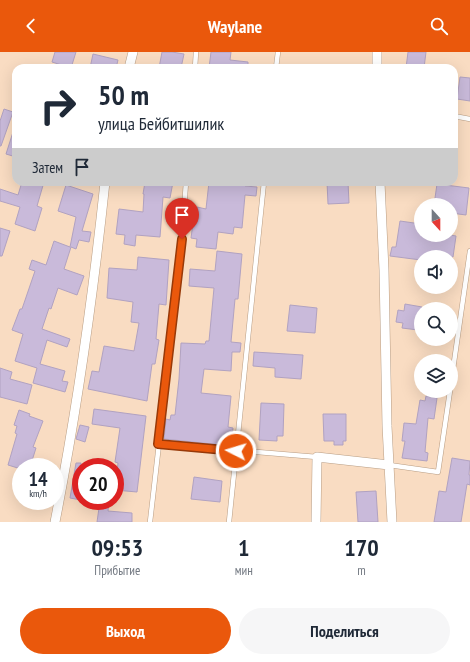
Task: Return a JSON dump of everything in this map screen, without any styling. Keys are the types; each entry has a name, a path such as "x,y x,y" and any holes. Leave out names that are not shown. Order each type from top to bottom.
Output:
{"street":[{"path":"130,64 133,52"},
{"path":"377,52 377,64"},
{"path":"55,522 67,462 96,268 105,186"},
{"path":"380,186 384,270 386,418 392,522"},
{"path":"316,522 317,457 389,465"}],"lane":[{"path":"195,64 196,52"},
{"path":"276,64 278,52"},
{"path":"458,117 470,119"},
{"path":"150,522 181,253 186,186"},
{"path":"228,522 264,186"},
{"path":"455,354 470,251"},
{"path":"389,465 438,472 449,398"},
{"path":"158,444 317,457"}],"building":[{"path":"55,52 76,52 72,64 58,64 52,62"},
{"path":"162,52 184,54 182,64 160,64"},
{"path":"211,52 231,52 230,60 248,62 248,64 210,64"},
{"path":"408,52 426,52 424,64 406,64"},
{"path":"93,54 118,60 117,64 91,64"},
{"path":"460,77 470,78 470,101 458,99"},
{"path":"4,109 12,112 1,146 0,146 0,121"},
{"path":"12,135 12,156 6,154"},
{"path":"21,186 43,186 37,206 42,208 35,231 15,224 20,207 0,201 0,189 18,195"},
{"path":"66,186 93,194 82,231 91,232 89,242 79,240 76,249 71,247 64,269 84,276 77,295 58,288 42,329 70,339 67,347 47,340 40,364 65,371 62,381 68,382 65,392 33,383 37,368 15,361 23,334 12,330 20,309 22,309 35,271 29,269 32,260 46,265 54,241 70,247 76,217 58,211"},
{"path":"144,186 172,186 170,198 163,197 160,237 136,235 135,246 124,244 125,235 116,234 119,209 143,212"},
{"path":"209,186 257,187 256,196 245,195 242,228 234,227 233,234 218,232 216,249 196,247 197,239 191,238 194,216 196,217 197,207 206,209"},
{"path":"327,186 348,186 349,203 328,204"},
{"path":"437,186 469,188 466,215 458,214 458,198 435,198"},
{"path":"400,221 414,223 414,242 455,242 454,250 414,250 414,259 390,256 392,247 396,247"},
{"path":"0,228 10,231 2,256 0,256"},
{"path":"217,251 242,254 238,299 235,299 231,342 241,343 240,352 232,352 231,371 204,369 201,393 231,396 228,427 233,428 231,446 164,439 166,419 170,420 171,415 175,415 181,343 205,344 206,341 209,341 214,288 189,286 190,269 215,271"},
{"path":"138,257 169,260 166,305 159,304 156,339 159,340 155,364 152,364 147,401 88,389 92,371 99,372 104,346 134,351 139,323 131,322 133,302 107,298 109,268 137,270"},
{"path":"405,304 414,306 414,330 402,328 403,323 396,322 398,310 404,311"},
{"path":"290,305 317,308 315,333 287,331"},
{"path":"254,352 303,355 301,379 275,377 275,368 253,366"},
{"path":"0,368 12,372 10,379 32,385 27,404 0,397"},
{"path":"426,398 437,398 434,419 428,418 425,452 428,453 427,461 402,458 405,441 402,441 404,423 416,424 420,400 425,401"},
{"path":"261,403 284,404 283,436 277,436 277,441 259,440"},
{"path":"94,409 146,416 137,492 124,491 124,458 116,458 120,428 92,424"},
{"path":"19,410 30,414 29,416 43,421 33,447 36,448 33,458 12,458 12,466 8,465 17,434 15,433 17,426 14,425"},
{"path":"323,414 346,414 346,441 343,441 343,445 334,445 334,441 324,441"},
{"path":"80,425 89,427 85,442 76,439"},
{"path":"452,458 470,461 470,485 467,484 461,522 434,522 439,491 446,492"},
{"path":"194,477 222,481 220,502 191,499"},
{"path":"72,486 72,498 70,498"},
{"path":"376,491 378,522 358,522 356,492"},
{"path":"99,510 132,513 132,522 97,522"}],"route":[{"path":"182,239 158,444 236,451"}]}
